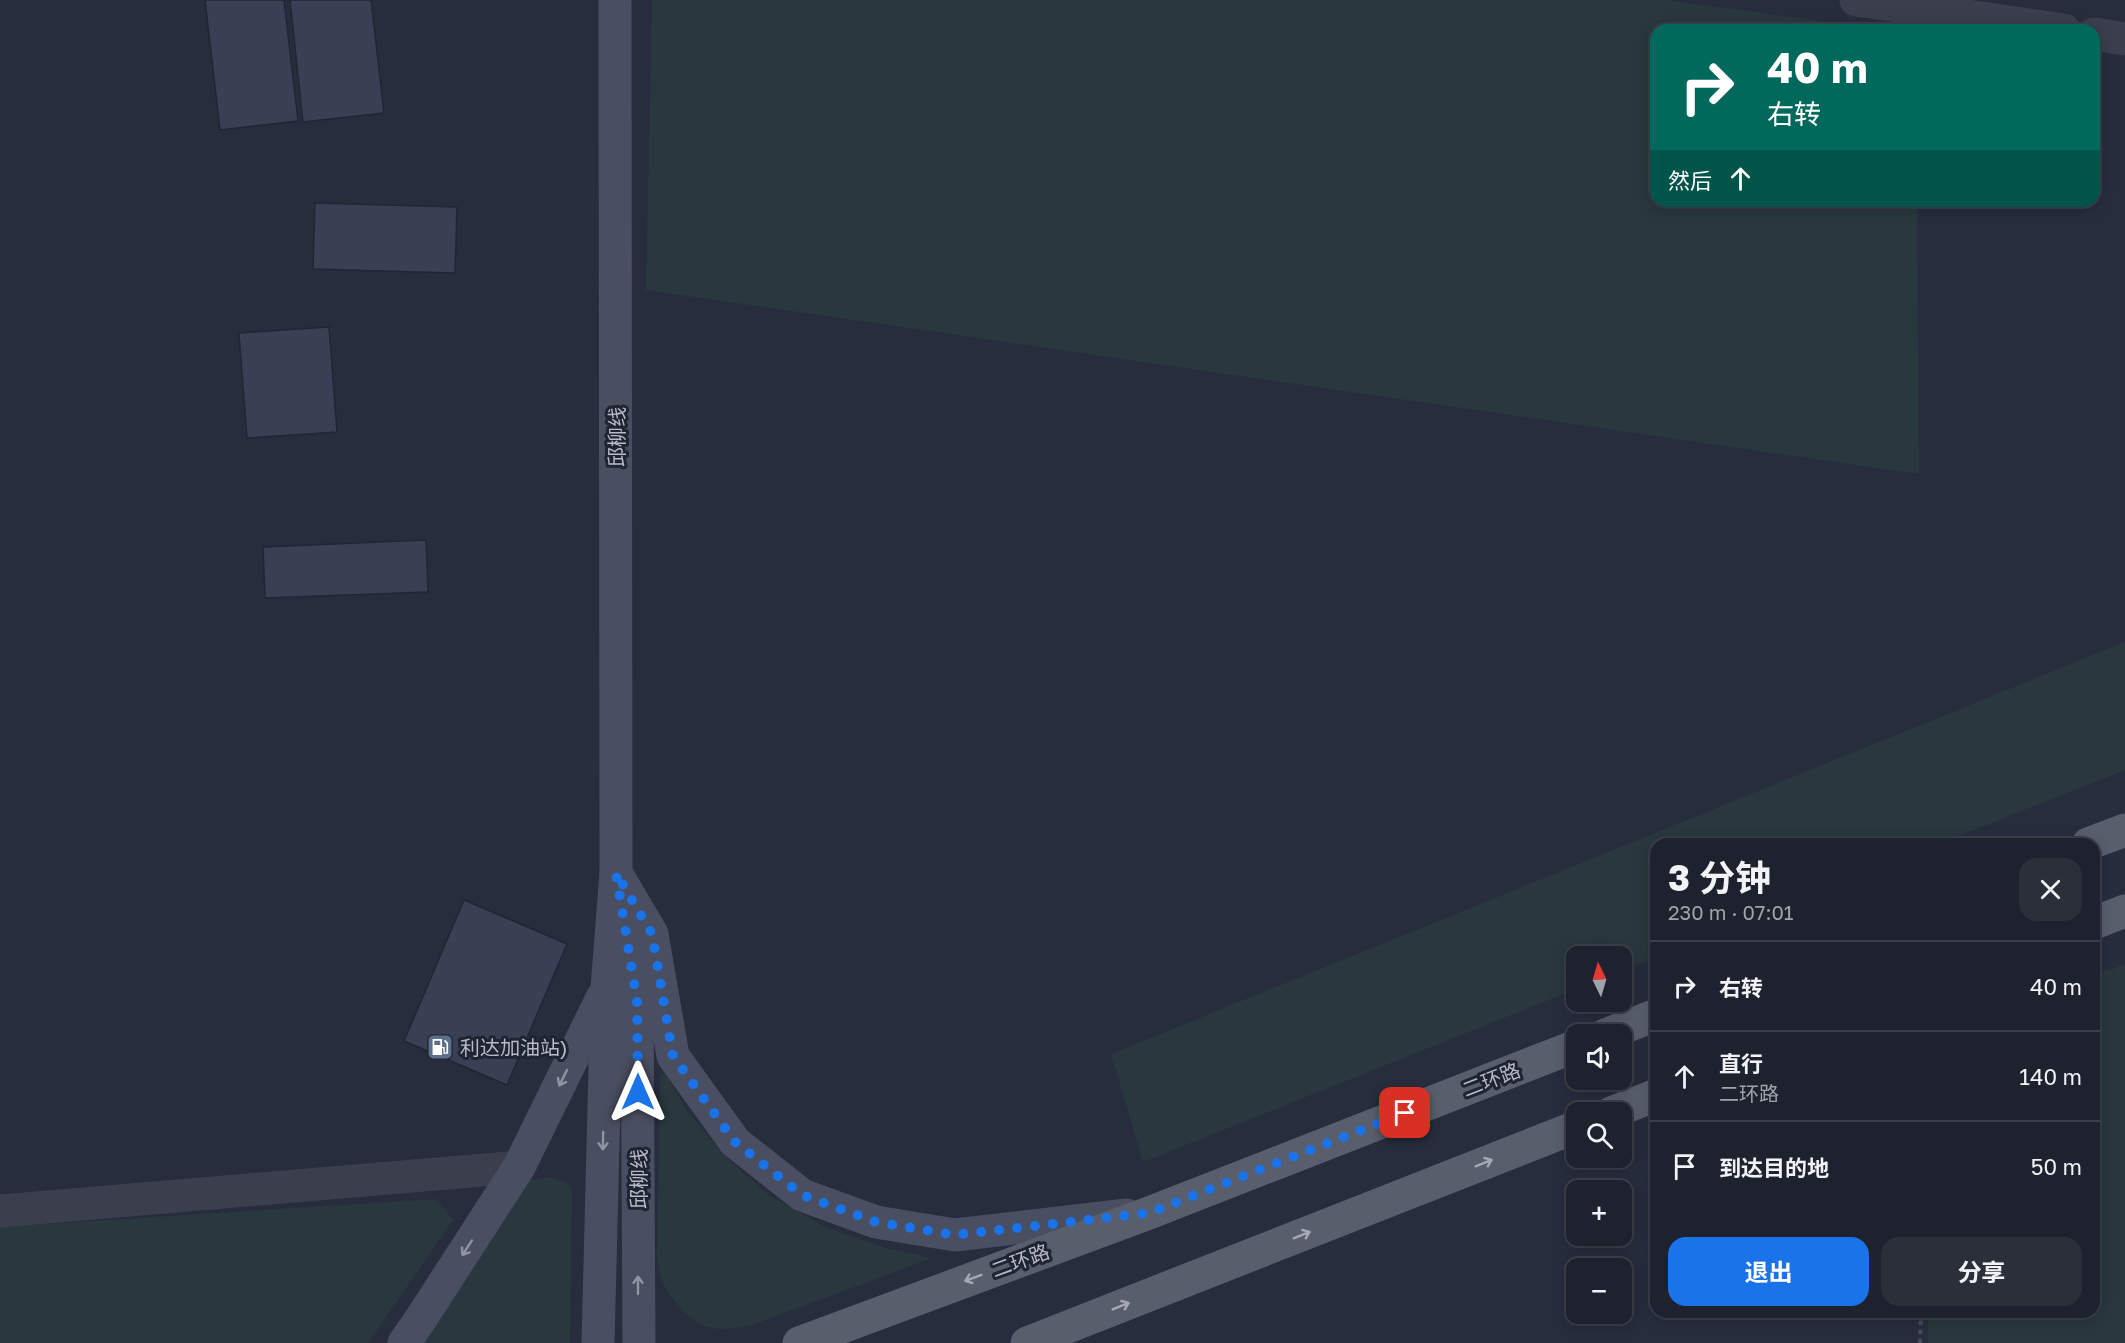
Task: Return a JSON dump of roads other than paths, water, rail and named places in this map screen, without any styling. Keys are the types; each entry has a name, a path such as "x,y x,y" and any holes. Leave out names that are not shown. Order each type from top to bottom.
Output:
{"main road":[{"name":"邱柳线","path":"598,1343 607,988 616,873 615,0"},
{"path":"2100,839 2125,830"},
{"name":"邱柳线","path":"616,873 637,1001 639,1343"},
{"path":"616,873 652,934 673,1056 735,1142 802,1195 876,1222 955,1235 1149,1213"},
{"path":"2100,921 2125,911"},
{"path":"404,1343 519,1167 607,988"},
{"path":"1632,1024 1650,1017"},
{"name":"二环路","path":"800,1343 1149,1213 1566,1050"},
{"path":"1632,1105 1650,1097"},
{"path":"1028,1343 1061,1334 1566,1130"}],"street":[{"path":"1856,0 2022,24"},
{"path":"2100,35 2125,39"},
{"path":"0,1211 519,1167"}],"place":[{"name":"利达加油站)","path":"440,1047"}]}
